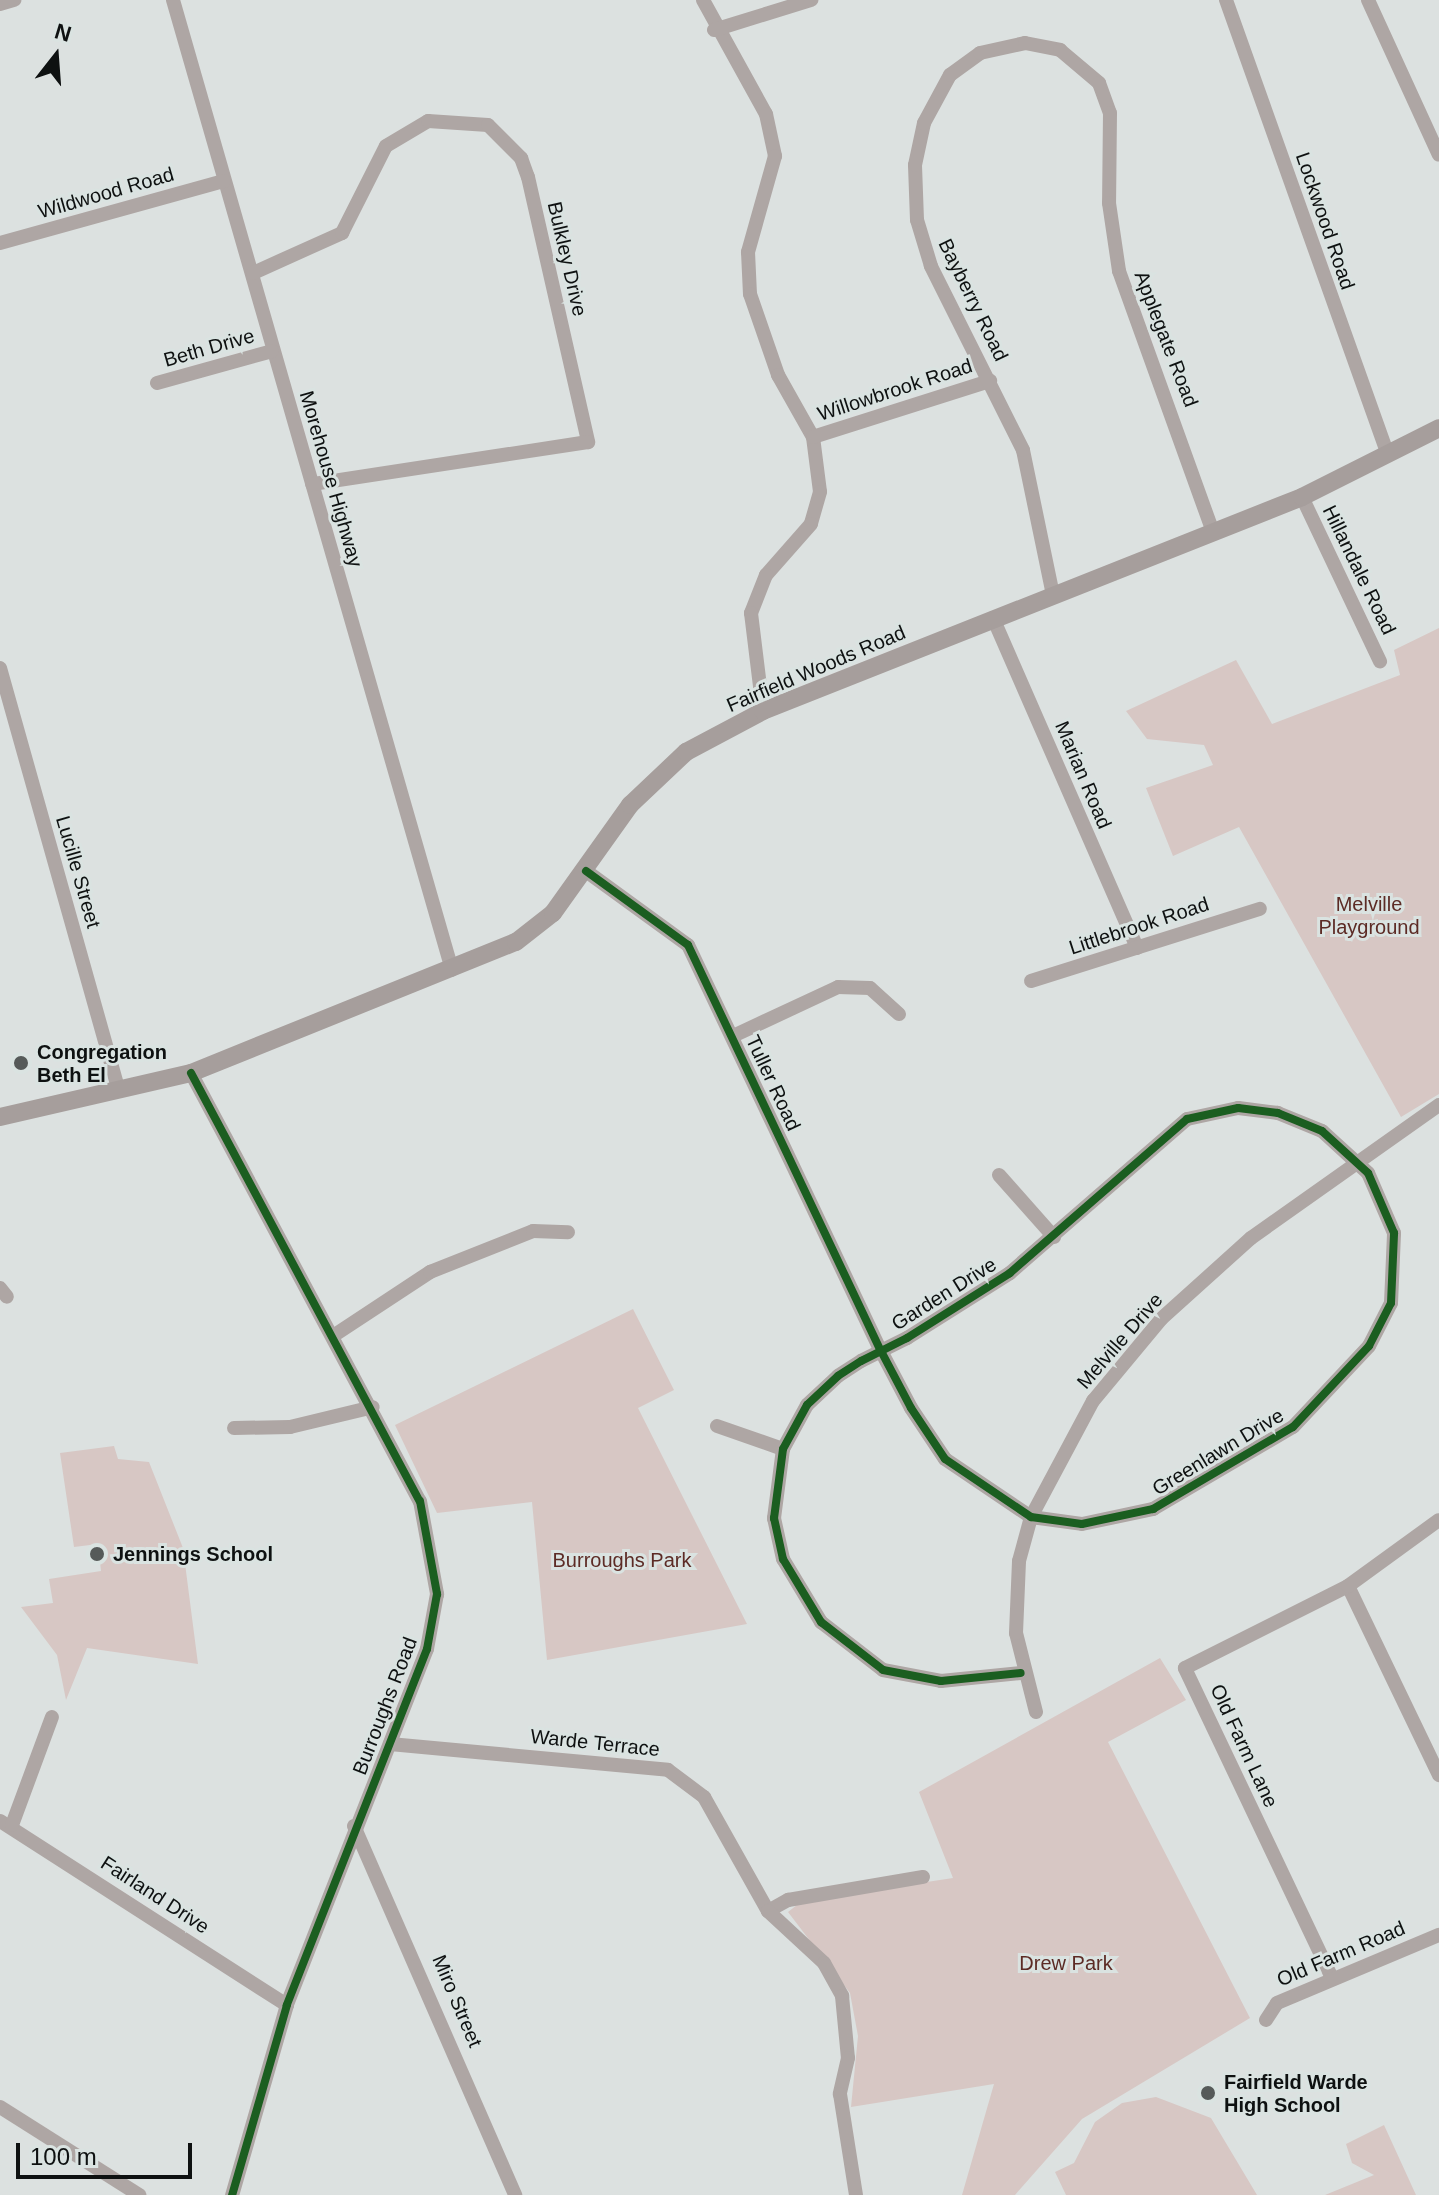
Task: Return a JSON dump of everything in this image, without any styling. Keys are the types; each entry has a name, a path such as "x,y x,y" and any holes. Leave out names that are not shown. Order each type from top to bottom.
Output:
{"main road":[{"name":"Fairfield Woods Road","path":"0,1117 118,1087 191,1073 516,942 553,913 586,871 630,805 686,752 763,711 1212,530 1302,497 1439,428"}],"street":[{"path":"0,4 14,0"},
{"name":"Morehouse Highway","path":"173,0 452,970"},
{"path":"703,0 714,30 766,114 775,156 748,252 750,294 778,375 813,437 820,492 811,524 766,575 751,613 763,711"},
{"path":"714,30 811,0"},
{"name":"Lockwood Road","path":"1226,0 1388,454"},
{"path":"1368,0 1439,155"},
{"name":"Bayberry Road","path":"997,46 950,75 931,105 915,165 923,245 1023,450 1053,595"},
{"name":"Applegate Road","path":"997,46 1060,50 1099,83 1110,113 1109,203 1119,271 1212,530"},
{"name":"Bulkley Drive","path":"253,273 342,233 386,146 428,121 488,125 521,158 528,177 588,442 312,484"},
{"name":"Wildwood Road","path":"0,243 224,181"},
{"name":"Beth Drive","path":"157,383 272,351"},
{"name":"Willowbrook Road","path":"813,437 990,381"},
{"name":"Hillandale Road","path":"1302,497 1380,661"},
{"name":"Marian Road","path":"993,618 1137,948"},
{"name":"Lucille Street","path":"0,668 118,1087"},
{"name":"Tuller Road","path":"586,871 676,930 733,1036 881,1351"},
{"name":"Littlebrook Road","path":"1031,981 1260,909"},
{"path":"733,1036 838,987 870,988 899,1014"},
{"name":"Burroughs Road","path":"191,1073 336,1334 420,1501 437,1594 427,1649 354,1826 287,2005 232,2195"},
{"name":"Melville Drive","path":"1036,1712 1021,1673 1016,1597 1031,1517 1093,1401 1161,1319 1356,1158 1439,1105"},
{"name":"Garden Drive","path":"1021,1673 941,1681 883,1670 849,1649 814,1612 783,1559 774,1518 783,1449 807,1405 881,1351 976,1296 1054,1237 1170,1129 1206,1113 1278,1113 1322,1131 1356,1158"},
{"name":"Greenlawn Drive","path":"881,1351 945,1459 1031,1517 1082,1524 1153,1509 1293,1427 1333,1387 1382,1325 1396,1279 1394,1233 1356,1158"},
{"path":"999,1175 1054,1237"},
{"path":"336,1334 430,1272 533,1231 568,1232"},
{"path":"234,1428 290,1427 373,1407"},
{"path":"717,1426 783,1449"},
{"name":"Old Farm Lane","path":"1332,1978 1185,1668 1348,1586 1439,1520"},
{"path":"1348,1586 1439,1775"},
{"path":"6,1823 52,1717"},
{"name":"Warde Terrace","path":"390,1744 668,1770 704,1797 768,1911 824,1963 842,1996 848,2058 840,2094 856,2195"},
{"name":"Fairland Drive","path":"6,1823 287,2005"},
{"name":"Miro Street","path":"354,1826 515,2195"},
{"path":"768,1911 788,1900 923,1877"},
{"name":"Old Farm Road","path":"1266,2020 1277,2003 1439,1935"},
{"path":"0,2107 139,2195"}],"green space":[{"name":"Melville Playground","path":"1439,628 1439,1094 1401,1117 1239,827 1173,856 1146,788 1213,765 1204,745 1147,739 1126,711 1236,660 1272,724 1400,675 1394,650"},
{"name":"Burroughs Park","path":"633,1309 674,1390 638,1408 747,1624 547,1660 532,1502 437,1513 395,1425"},
{"path":"114,1446 118,1459 149,1462 183,1548 198,1664 87,1648 66,1700 57,1655 21,1607 53,1603 49,1579 101,1571 98,1544 74,1547 60,1453"},
{"name":"Drew Park","path":"1160,1658 1186,1700 1108,1742 1250,2018 1082,2119 1015,2195 962,2195 994,2084 851,2107 858,2036 850,1993 788,1912 802,1901 953,1878 919,1792"},
{"path":"1156,2097 1211,2118 1257,2195 1066,2195 1055,2172 1074,2163 1095,2122 1122,2103"},
{"path":"1384,2125 1416,2195 1325,2195 1374,2175 1352,2163 1346,2144"}],"cycle path":[{"path":"586,871 688,945 881,1351 911,1408 945,1459 1031,1517 1082,1524 1153,1509 1293,1427 1369,1346 1391,1303 1394,1233 1368,1173 1322,1131 1278,1113 1238,1108 1187,1119 1010,1273 907,1338 861,1361 838,1376 807,1405 783,1449 774,1518 783,1559 821,1622 883,1670 941,1681 1021,1673"},
{"path":"191,1073 420,1501 437,1594 427,1649 287,2005 232,2195"}],"place":[{"name":"Congregation Beth El","path":"21,1063"},
{"name":"Jennings School","path":"97,1554"},
{"name":"Fairfield Warde High School","path":"1208,2093"}]}
